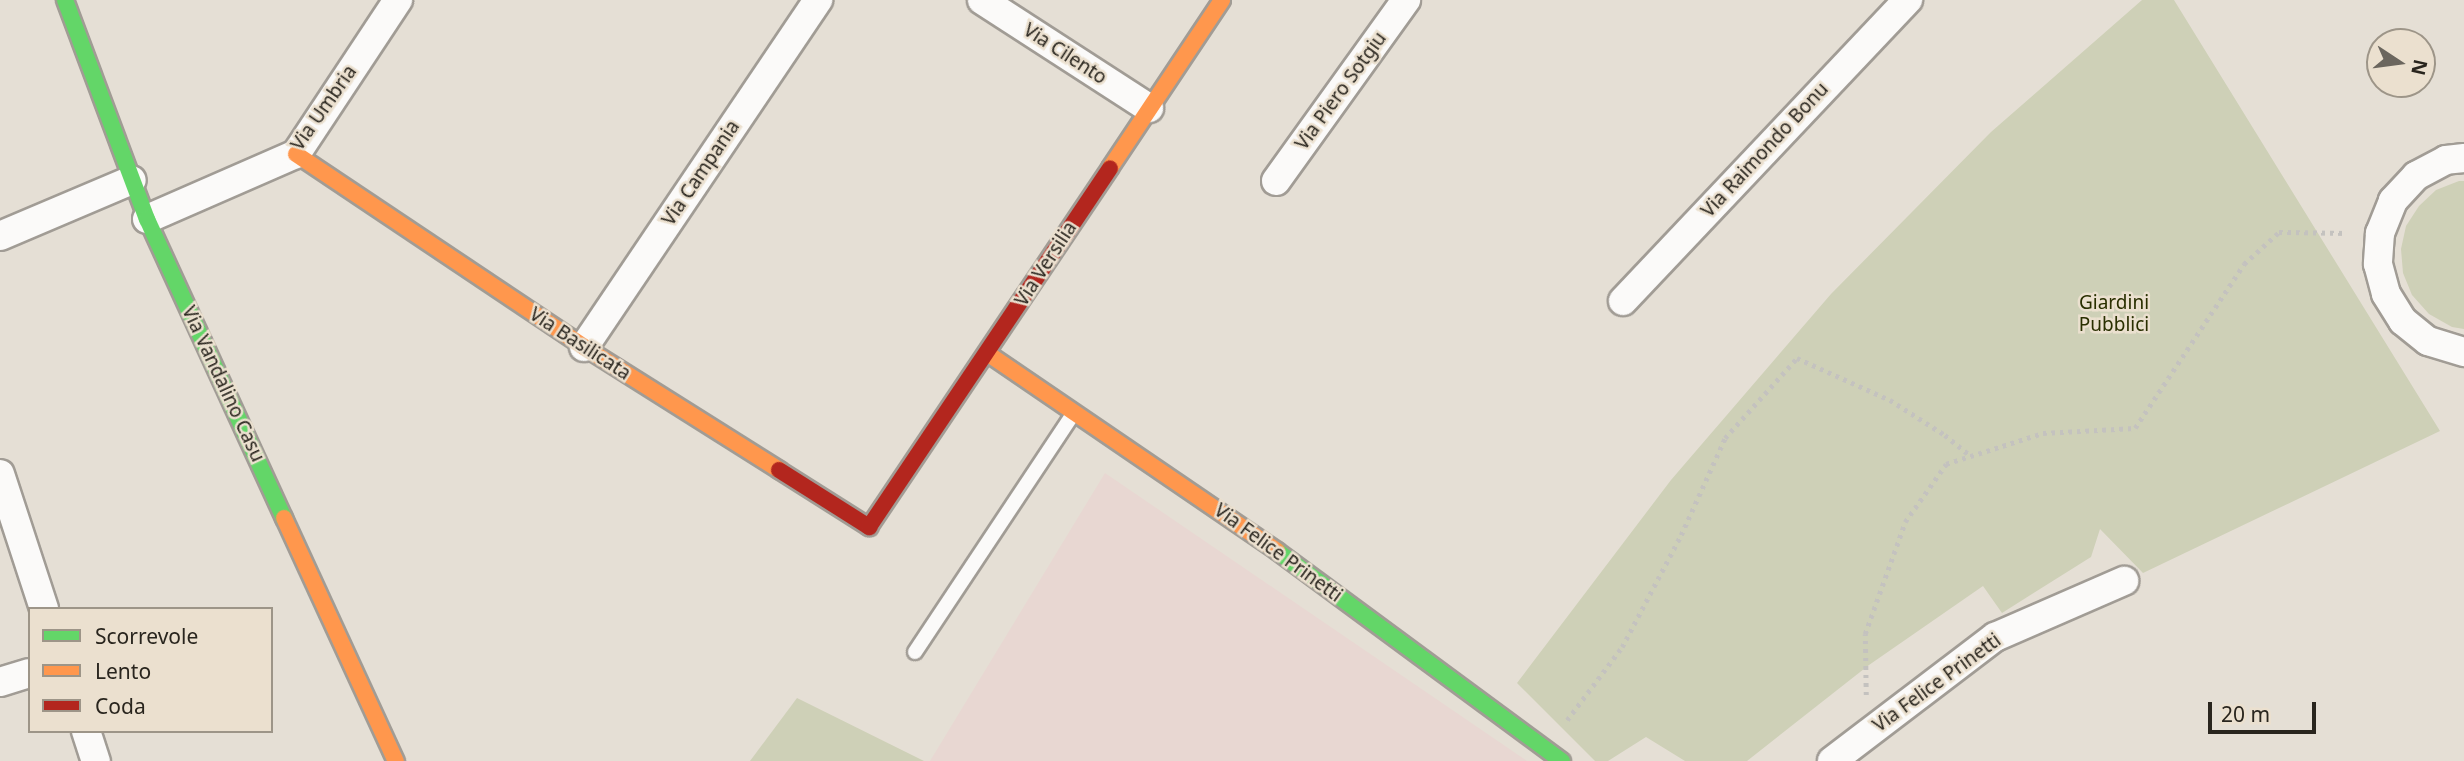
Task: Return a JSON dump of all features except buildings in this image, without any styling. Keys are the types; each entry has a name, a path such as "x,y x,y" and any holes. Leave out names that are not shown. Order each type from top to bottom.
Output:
{"street":[{"name":"Via Vandalino Casu","path":"65,0 147,219 396,761"},
{"name":"Via Umbria","path":"147,219 296,154 398,0"},
{"name":"Via Campania","path":"584,347 818,0"},
{"name":"Via Cilento","path":"982,0 1149,108"},
{"name":"Via Versilia","path":"869,527 1222,0"},
{"name":"Via Piero Sotgiu","path":"1276,181 1406,0"},
{"name":"Via Raimondo Bonu","path":"1623,301 1908,0"},
{"name":"Via Basilicata","path":"296,154 584,347 869,527"},
{"path":"2464,158 2446,160 2416,176 2393,201 2380,233 2378,264 2386,295 2403,321 2428,341 2464,352"},
{"path":"0,236 132,180"},
{"name":"Via Felice Prinetti","path":"987,353 1252,533 1562,761"},
{"path":"0,474 43,607"},
{"name":"Via Felice Prinetti","path":"1832,761 1995,637 2124,580"},
{"path":"0,682 28,674"},
{"path":"87,733 96,761"}],"lane":[{"path":"915,652 1075,412"}],"path":[{"path":"1867,734 1865,634 1905,522 1946,464 2043,433 2135,428 2244,264 2279,232 2380,233"},
{"path":"1545,749 1622,647 1681,535 1725,438 1797,358 1890,400 1945,435 1971,456"}],"shaded area":[{"path":"1105,473 1527,761 930,761"}],"green space":[{"name":"Giardini Pubblici","path":"2142,0 2174,0 2440,431 2143,573 2100,529 2091,557 2002,613 1983,586 1869,665 1747,761 1685,761 1646,737 1608,761 1595,761 1517,683 1671,480 1831,294 1991,132"},
{"path":"2464,181 2464,329 2452,327 2429,314 2412,295 2403,273 2401,249 2406,226 2419,206 2436,190"},
{"path":"797,698 924,761 750,761"}],"traffic: fast":[{"path":"65,0 147,219 284,518"},
{"path":"1277,551 1562,761"}],"traffic: slow":[{"path":"1110,168 1222,0"},
{"path":"296,154 584,347 779,470"},
{"path":"987,353 1277,551"},
{"path":"284,518 396,761"}],"traffic: jam":[{"path":"779,470 869,527 1110,168"}]}
